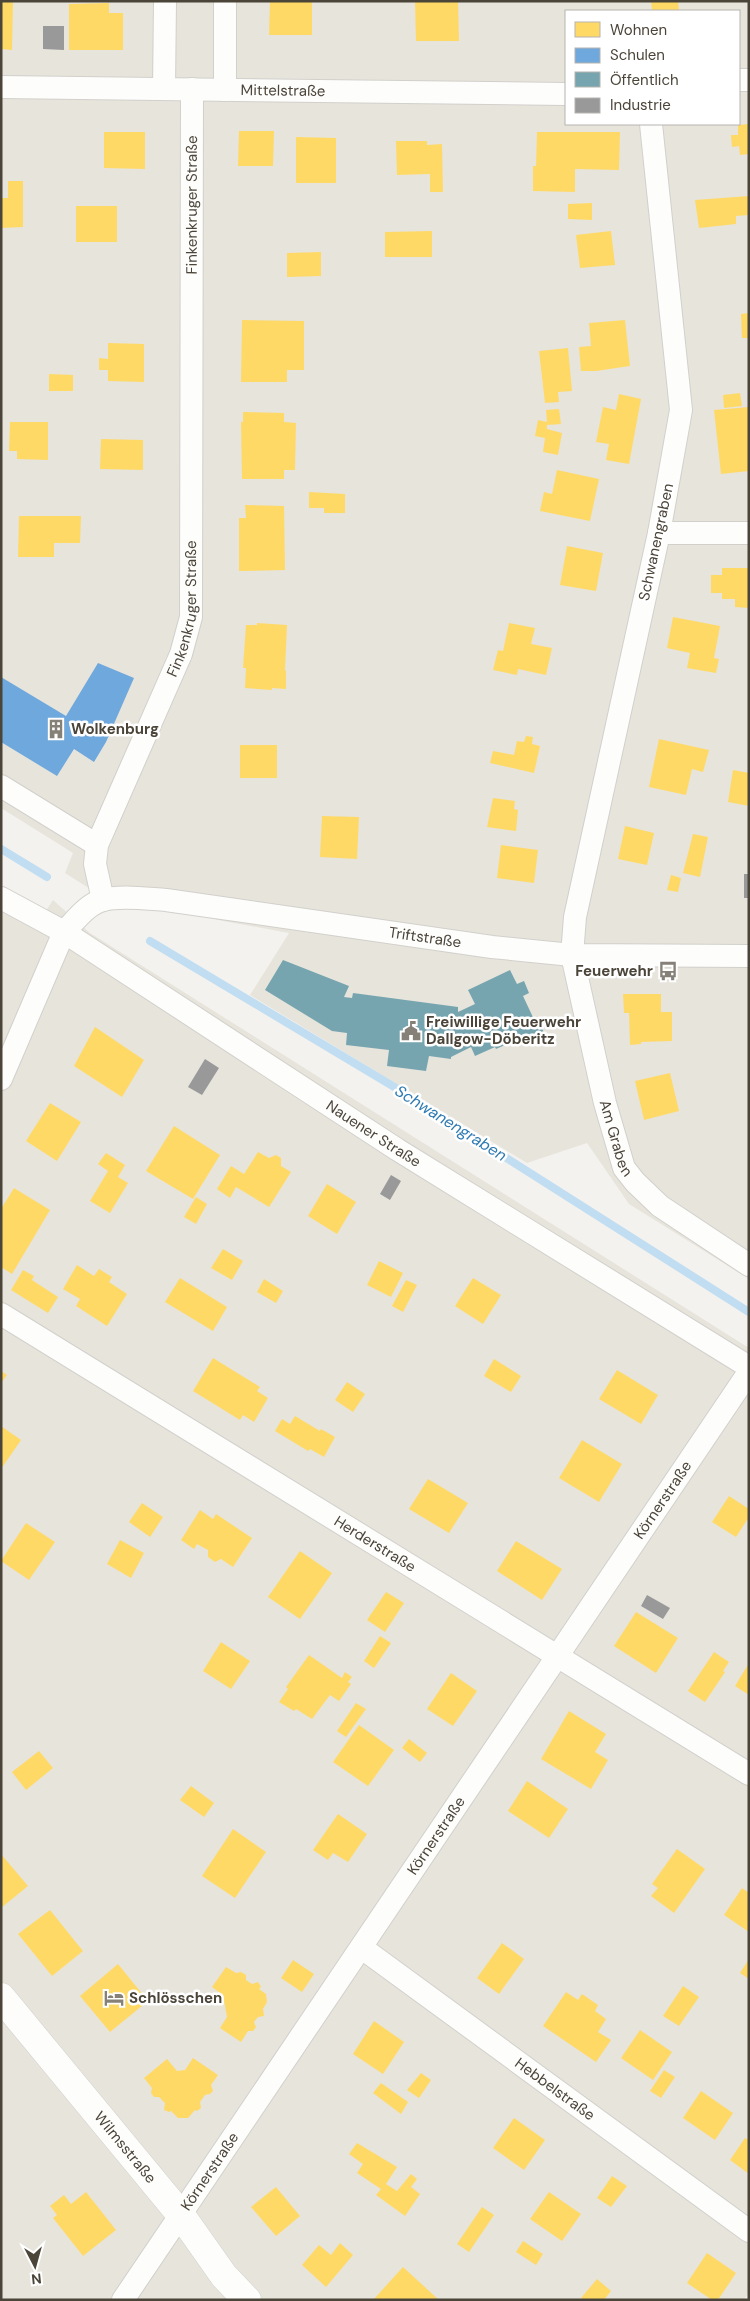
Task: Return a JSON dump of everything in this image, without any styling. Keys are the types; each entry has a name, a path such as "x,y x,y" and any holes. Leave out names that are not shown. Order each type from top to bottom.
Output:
{"street":[{"path":"164,1 164,89"},
{"path":"225,1 225,90"},
{"name":"Mittelstraße","path":"1,87 565,94"},
{"name":"Finkenkruger Straße","path":"103,900 95,864 97,846 181,654 191,617 192,89"},
{"name":"Schwanengraben","path":"572,955 574,917 659,533 682,410 651,125"},
{"path":"659,533 749,533"},
{"path":"1,786 97,846"},
{"name":"Nauener Straße","path":"1,898 64,932 398,1150 749,1367"},
{"name":"Triftstraße","path":"103,900 134,898 166,900 473,945 572,955 749,956"},
{"path":"1,1079 64,932 80,915 103,900"},
{"name":"Am Graben","path":"572,955 605,1103 624,1168 635,1182 660,1206 749,1265"},
{"name":"Herderstraße","path":"1,1314 749,1774"},
{"name":"Körnerstraße","path":"123,2300 749,1372"},
{"name":"Hebbelstraße","path":"362,1948 749,2231"},
{"name":"Wilmsstraße","path":"1,1996 181,2215 224,2276 247,2300"}],"shaded area":[{"path":"1,1 749,1 749,1279 629,1204 587,1143 527,1163 250,995 289,933 218,920 172,906 95,892 65,873 73,853 1,808"},
{"path":"1,894 42,917 53,900 90,933 749,1348 749,2293 744,2300 1,2300"}],"building: Wohnen":[{"path":"1,1 13,1 12,50 1,49"},
{"path":"270,1 312,1 312,35 269,35"},
{"path":"415,1 458,1 459,41 416,41"},
{"path":"651,1 678,1 679,10 652,10"},
{"path":"109,3 109,13 123,13 123,50 69,50 69,4"},
{"path":"749,124 749,154 740,155 739,146 732,147 731,135 738,135 738,125"},
{"path":"239,131 274,131 273,166 238,166"},
{"path":"104,132 145,132 145,169 104,168"},
{"path":"537,132 620,132 619,170 575,169 575,192 533,191 533,166 536,166"},
{"path":"296,137 336,138 336,183 296,183"},
{"path":"396,141 427,141 427,145 442,144 443,192 430,192 430,174 397,175"},
{"path":"8,181 23,181 23,227 1,228 1,198 8,198"},
{"path":"749,196 749,215 736,216 736,224 699,228 695,200"},
{"path":"592,203 592,220 568,219 568,204"},
{"path":"76,206 117,206 117,242 76,242"},
{"path":"432,231 432,257 385,257 385,232"},
{"path":"611,231 615,265 580,268 576,235"},
{"path":"321,252 321,276 287,277 287,253"},
{"path":"749,313 749,338 742,338 741,314"},
{"path":"242,320 304,321 304,370 287,370 287,382 241,382"},
{"path":"625,320 630,366 596,371 581,371 579,347 591,346 589,323"},
{"path":"108,343 144,344 144,382 108,381 108,370 99,370 99,358 108,359"},
{"path":"568,348 572,391 558,392 559,402 545,403 539,351"},
{"path":"49,374 73,375 73,391 49,391"},
{"path":"740,393 742,406 724,408 723,395"},
{"path":"619,394 641,399 629,464 606,460 609,444 596,442 603,407 616,410"},
{"path":"749,407 749,471 721,474 714,410"},
{"path":"559,409 561,424 547,425 547,429 562,433 558,455 543,452 545,438 535,436 538,420 547,422 546,410"},
{"path":"243,412 284,413 284,422 296,423 295,470 284,470 284,479 242,479 241,422 243,422"},
{"path":"10,422 48,422 48,460 17,459 17,451 9,451"},
{"path":"101,439 143,440 143,470 100,469"},
{"path":"557,470 599,479 590,521 540,511 544,492 552,494"},
{"path":"309,492 345,494 345,513 324,513 324,508 309,508"},
{"path":"245,505 284,506 285,570 239,571 239,518 246,518"},
{"path":"19,516 81,516 80,543 54,543 54,557 18,557"},
{"path":"567,546 603,553 596,591 560,585"},
{"path":"722,568 749,568 749,608 735,607 735,599 722,599 722,593 711,593 711,575 722,575"},
{"path":"673,617 720,626 714,658 719,659 716,673 687,668 690,653 667,648"},
{"path":"257,623 287,625 286,689 245,688 246,668 243,668 246,625 257,625"},
{"path":"509,623 535,628 531,644 552,648 546,675 518,669 517,675 493,670 498,650 503,651"},
{"path":"526,736 533,737 532,744 540,746 534,773 490,763 493,751 514,755 517,741 524,742"},
{"path":"659,739 709,750 703,772 692,769 686,795 649,787"},
{"path":"240,745 277,745 277,778 240,778"},
{"path":"733,770 749,773 749,806 728,802"},
{"path":"493,798 515,801 514,809 518,810 516,831 487,827"},
{"path":"322,816 359,817 357,859 320,857"},
{"path":"625,826 654,833 647,865 618,859"},
{"path":"693,834 708,837 700,877 683,873"},
{"path":"501,845 538,850 534,883 497,878"},
{"path":"671,875 681,878 678,892 667,890"},
{"path":"623,994 661,994 661,1012 672,1012 672,1041 641,1042 641,1044 630,1045 629,1013 624,1013"},
{"path":"95,1027 144,1060 122,1097 74,1066"},
{"path":"670,1073 679,1111 644,1120 635,1081"},
{"path":"50,1103 81,1122 57,1161 26,1141"},
{"path":"174,1126 220,1155 193,1199 146,1171"},
{"path":"258,1152 269,1158 276,1155 281,1158 281,1166 291,1172 269,1207 236,1187 230,1198 217,1189 231,1166 244,1174"},
{"path":"106,1153 125,1165 118,1177 128,1183 110,1213 90,1201 108,1171 98,1164"},
{"path":"327,1184 356,1202 337,1234 308,1216"},
{"path":"14,1188 50,1210 12,1274 1,1267 1,1209"},
{"path":"196,1197 207,1204 196,1224 184,1217"},
{"path":"223,1249 243,1261 232,1280 211,1268"},
{"path":"379,1261 403,1273 391,1297 367,1285"},
{"path":"77,1265 94,1276 99,1269 112,1277 109,1282 127,1294 107,1326 76,1306 80,1299 63,1289"},
{"path":"23,1270 34,1276 32,1280 58,1297 48,1313 11,1290"},
{"path":"180,1278 227,1307 213,1331 165,1302"},
{"path":"473,1278 501,1295 483,1324 455,1306"},
{"path":"264,1279 283,1291 276,1303 257,1292"},
{"path":"406,1280 417,1285 403,1312 392,1306"},
{"path":"213,1358 260,1387 257,1391 268,1398 254,1422 243,1415 240,1420 193,1391"},
{"path":"494,1359 521,1376 511,1392 484,1376"},
{"path":"617,1370 658,1395 641,1424 599,1399"},
{"path":"1,1371 7,1375 1,1383"},
{"path":"347,1382 365,1394 353,1412 335,1400"},
{"path":"295,1416 320,1431 321,1429 335,1437 324,1457 310,1449 308,1451 275,1431 282,1419 290,1424"},
{"path":"1,1426 21,1440 1,1469"},
{"path":"582,1440 622,1464 599,1502 559,1478"},
{"path":"428,1479 468,1503 449,1533 409,1509"},
{"path":"729,1496 749,1509 749,1517 736,1537 712,1522"},
{"path":"142,1503 163,1517 150,1537 129,1522"},
{"path":"200,1510 213,1519 216,1514 252,1538 233,1567 221,1559 215,1562 208,1557 208,1550 197,1544 194,1549 181,1540"},
{"path":"26,1523 55,1542 29,1580 1,1561"},
{"path":"120,1540 144,1553 131,1578 107,1564"},
{"path":"516,1541 562,1569 542,1600 497,1571"},
{"path":"300,1551 332,1573 300,1619 268,1597"},
{"path":"386,1592 404,1603 385,1632 367,1620"},
{"path":"636,1612 678,1638 656,1673 614,1646"},
{"path":"380,1636 391,1643 374,1668 364,1661"},
{"path":"221,1642 250,1661 231,1689 203,1671"},
{"path":"714,1652 729,1662 723,1671 725,1672 705,1702 688,1691"},
{"path":"309,1655 342,1678 345,1672 352,1677 348,1682 351,1684 339,1701 330,1695 312,1719 296,1709 294,1711 279,1702 288,1689 286,1687"},
{"path":"749,1663 749,1695 735,1686"},
{"path":"451,1673 477,1691 453,1726 427,1709"},
{"path":"356,1703 366,1709 346,1737 337,1731"},
{"path":"569,1711 606,1734 595,1752 608,1760 591,1789 541,1759"},
{"path":"359,1725 394,1750 368,1786 333,1762"},
{"path":"409,1739 427,1753 420,1762 402,1748"},
{"path":"39,1751 53,1768 26,1790 12,1772"},
{"path":"527,1781 568,1809 549,1838 508,1811"},
{"path":"191,1786 214,1803 204,1817 180,1800"},
{"path":"338,1814 367,1834 348,1862 333,1853 328,1860 313,1850"},
{"path":"233,1829 266,1852 235,1898 202,1876"},
{"path":"677,1849 705,1869 674,1913 651,1896 658,1888 652,1884"},
{"path":"1,1854 28,1886 1,1908"},
{"path":"742,1888 749,1893 749,1932 724,1915"},
{"path":"50,1910 83,1951 52,1976 18,1934"},
{"path":"502,1943 524,1959 499,1994 477,1978"},
{"path":"749,1959 749,1979 740,1973"},
{"path":"293,1960 314,1974 302,1992 281,1978"},
{"name":"Schlösschen","path":"118,1964 148,2001 110,2032 80,1996"},
{"path":"226,1967 236,1973 241,1972 246,1975 246,1980 252,1984 258,1982 261,1987 259,1989 266,1994 267,2002 263,2009 264,2016 258,2017 254,2022 256,2027 253,2031 248,2031 241,2042 220,2028 227,2017 223,1995 212,1987"},
{"path":"683,1986 699,1997 679,2026 663,2016"},
{"path":"566,1992 578,2000 582,1994 598,2005 595,2011 606,2019 598,2032 611,2040 596,2062 543,2026"},
{"path":"374,2021 404,2042 383,2074 353,2054"},
{"path":"640,2030 672,2052 653,2080 621,2058"},
{"path":"193,2058 218,2075 211,2085 213,2091 205,2095 200,2102 201,2108 197,2111 195,2110 188,2118 178,2118 171,2111 164,2110 165,2103 159,2097 154,2097 151,2093 152,2088 144,2078 167,2059 177,2071 185,2070"},
{"path":"664,2070 675,2077 661,2098 650,2091"},
{"path":"421,2073 431,2080 419,2098 407,2090"},
{"path":"381,2083 408,2102 401,2114 373,2093"},
{"path":"701,2091 733,2113 715,2140 683,2118"},
{"path":"514,2118 545,2140 524,2170 493,2148"},
{"path":"745,2138 749,2140 749,2174 730,2160"},
{"path":"357,2143 397,2167 386,2184 397,2191 411,2174 417,2179 411,2187 420,2194 405,2216 376,2195 381,2189 357,2173 363,2164 349,2154"},
{"path":"612,2176 627,2186 611,2207 597,2198"},
{"path":"276,2187 300,2216 276,2236 251,2207"},
{"path":"86,2192 116,2230 83,2256 53,2218 57,2215 50,2206 64,2195 71,2204"},
{"path":"549,2192 581,2214 562,2241 530,2219"},
{"path":"482,2207 494,2215 469,2252 457,2244"},
{"path":"523,2241 543,2254 536,2265 516,2252"},
{"path":"340,2243 353,2255 326,2287 302,2265 319,2245 331,2255"},
{"path":"707,2253 736,2273 718,2300 712,2300 687,2283"},
{"path":"403,2267 439,2300 373,2300"},
{"path":"597,2279 611,2291 604,2300 583,2300 581,2298"}],"building: Schulen":[{"name":"Wolkenburg","path":"98,663 134,678 106,742 94,762 74,749 57,776 1,742 1,677 66,716"}],"building: Öffentlich":[{"path":"283,960 349,986 344,997 352,998 353,993 458,1007 458,1012 475,1004 468,990 510,970 517,984 524,981 529,993 523,996 539,1030 542,1028 546,1038 534,1043 529,1034 475,1056 471,1047 451,1057 451,1059 429,1056 426,1071 387,1066 389,1050 346,1045 347,1033 332,1031 265,990"}],"building: Industrie":[{"path":"43,26 64,26 64,50 43,49"},
{"path":"744,874 749,874 749,898 744,898"},
{"path":"205,1059 219,1068 202,1095 188,1087"},
{"path":"391,1175 401,1181 390,1200 380,1194"},
{"path":"647,1595 670,1608 663,1619 641,1606"}],"waterway":[{"path":"1,849 47,877"},
{"name":"Schwanengraben","path":"150,941 396,1088 749,1312"}],"place":[{"name":"Wolkenburg","path":"56,729"},
{"name":"Feuerwehr","path":"668,971"},
{"name":"Freiwillige Feuerwehr Dallgow-Döberitz","path":"411,1031"},
{"name":"Schlösschen","path":"114,1998"}]}
